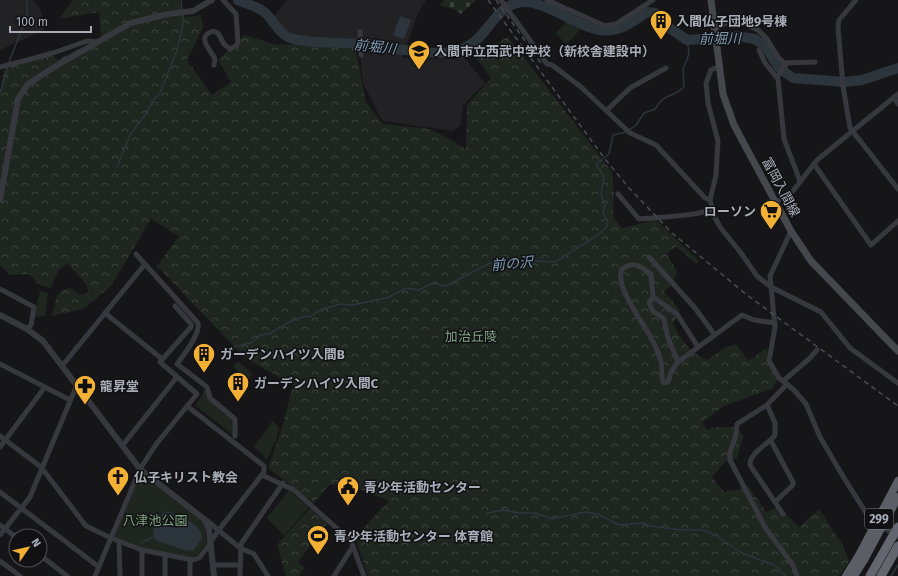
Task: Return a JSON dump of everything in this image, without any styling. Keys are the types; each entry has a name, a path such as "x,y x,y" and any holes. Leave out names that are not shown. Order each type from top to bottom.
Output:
{"highway":[{"name":"299","path":"854,576 861,558 898,481"},
{"name":"299","path":"846,576 861,558 898,497"},
{"path":"870,576 898,526"},
{"path":"881,576 898,546"}],"main road":[{"name":"富岡入間線","path":"711,0 718,67 723,94 734,125 791,231 811,262 898,351"}],"street":[{"path":"0,200 16,108 23,90 35,79 131,23 201,8 212,0"},
{"path":"214,65 216,59 205,43 205,38 208,33 214,31 218,33 224,44 230,49 236,46 238,42 236,14 223,0"},
{"path":"501,0 547,64 552,65 581,87 607,110 608,114 628,131 656,145 705,198 710,200"},
{"path":"547,0 605,26 616,24 652,0"},
{"path":"856,0 839,20 838,27 842,79 851,132 898,190"},
{"path":"715,35 741,16 748,26 758,30 767,38 778,57 786,66 780,73 784,139 800,182"},
{"path":"360,32 361,55"},
{"path":"2,67 50,54 88,40 97,42"},
{"path":"759,50 765,63 780,73"},
{"path":"784,63 815,62"},
{"path":"718,67 711,70 706,83 708,104 718,141 716,175 710,200 712,204 711,210 720,227 757,276 771,287 821,312 850,348 898,383"},
{"path":"607,110 630,88 666,68"},
{"path":"776,202 793,190 814,164 896,96 898,104"},
{"path":"814,164 871,246 898,221"},
{"path":"618,194 639,219 694,215 711,210"},
{"path":"791,231 770,276 775,323 769,361 779,378 802,398 806,404 820,437 870,519 898,537"},
{"path":"136,254 198,323 199,328 178,364 207,387 210,398 235,419 235,436"},
{"path":"649,257 695,308 714,334"},
{"path":"62,366 145,264"},
{"path":"651,274 636,264 631,264 622,269 620,277 632,307 657,349 661,364 661,379 664,383 668,382 670,372 678,362 714,334 742,315 754,320 775,323"},
{"path":"657,266 651,274 653,297 649,304 653,311 664,319 668,338 678,362"},
{"path":"0,289 34,307 31,325 27,329"},
{"path":"653,297 677,314 698,347"},
{"path":"95,576 140,469 157,443 197,394 160,362 191,327 191,324 175,306"},
{"path":"105,313 162,359"},
{"path":"0,315 27,329 43,341 76,387 140,469 240,548 254,554 268,576"},
{"path":"797,576 794,565 766,529 730,460 730,452 736,435 737,424 767,405 785,383 817,350"},
{"path":"0,364 70,400"},
{"path":"122,446 177,377"},
{"path":"0,447 45,387"},
{"path":"0,535 2,527 21,508 30,496 76,387"},
{"path":"767,405 777,430 771,441 754,456 750,462 750,465 768,494 783,514"},
{"path":"0,436 42,467 86,526 142,550 190,560 199,558 262,475 264,472 264,466 187,406"},
{"path":"771,441 793,482 793,485 775,502"},
{"path":"262,475 283,483 294,490 352,540 364,576"},
{"path":"240,576 240,548 283,483"},
{"path":"0,492 99,567"},
{"path":"204,519 210,529 214,576"},
{"path":"119,541 120,576"},
{"path":"334,576 353,546"},
{"path":"142,550 142,576"},
{"path":"165,556 165,576"},
{"path":"190,560 190,576"},
{"path":"0,561 20,576"},
{"path":"48,562 67,576"},
{"path":"214,565 240,565"}],"shaded area":[{"path":"0,0 33,0 41,11 44,30 0,50"},
{"name":"入間市立西武中学校（新校舎建設中）","path":"287,0 426,0 418,13 402,58 454,59 463,56 485,83 463,105 461,124 453,131 382,121 363,83 359,42 290,36 284,32 273,18"},
{"path":"400,16 411,20 404,39 393,35"},
{"path":"167,511 189,521 198,528 202,538 193,551 184,550 155,540 153,530 161,515"}],"green space":[{"name":"加治丘陵","path":"73,0 179,0 184,17 201,15 203,27 187,60 212,95 231,82 218,60 244,35 277,45 354,41 366,102 383,124 430,129 466,149 467,105 491,78 474,55 508,37 612,172 614,193 613,217 622,228 656,220 699,261 696,264 676,246 667,254 677,272 672,285 664,291 680,310 673,324 691,350 707,360 723,349 736,344 748,361 767,348 768,359 778,380 772,389 724,406 702,422 707,430 715,427 738,427 743,436 737,458 725,462 712,477 724,492 749,487 766,512 775,508 785,513 799,527 819,509 844,547 849,561 839,576 368,576 355,537 389,501 344,483 329,485 314,503 268,468 281,431 293,385 245,358 157,266 179,236 151,219 111,286 83,309 52,316 57,295 64,290 71,289 80,295 88,293 87,285 67,263 59,270 50,288 38,284 29,274 10,275 0,265 0,92 4,70 49,50 57,60 101,37 99,12 59,19"},
{"path":"445,0 476,0 461,14 456,10 439,5"},
{"path":"566,22 581,29 566,45 556,33"},
{"path":"40,291 48,293 45,316 34,317"},
{"path":"238,361 253,374 248,380 233,367"},
{"path":"204,388 210,398 235,419 234,436 195,405 202,396"},
{"path":"273,420 279,428 276,441 266,461 264,455 254,447"},
{"name":"八津池公園","path":"144,475 201,520 205,526 207,543 196,557 186,558 165,555 116,538 115,535 138,478"},
{"path":"289,490 309,507 284,536 267,518"},
{"path":"310,508 328,523 298,562 305,568 299,576 286,576 277,545"}],"waterway":[{"path":"9,62 27,16 27,0"},
{"path":"181,0 182,10"},
{"name":"前堀川","path":"238,0 263,11 270,17 284,35 295,39 312,42 357,44 422,52 450,52 459,50 476,41 508,6 528,2 543,6 583,25 603,30 612,30 622,27 647,12 655,13 668,27 687,40 736,36 755,39 766,47 779,68 793,78 845,82 862,80 898,68"},
{"path":"117,167 130,135 147,112 154,99 160,93 177,50 183,24 183,13"},
{"name":"前の沢","path":"629,130 636,125 644,113 655,109 662,100 680,91 684,87 683,69 689,54 687,40"},
{"path":"0,93 8,66"},
{"name":"前の沢","path":"233,347 251,343 260,335 269,334 289,322 305,316 310,317 320,310 340,304 353,305 389,297 406,288 419,290 433,283 446,286 490,263 506,262 521,266 537,261 555,262 598,235 607,226 607,220 603,213 605,204 601,195 604,177 596,164 609,154 613,135 626,132"},
{"path":"487,513 504,510 518,513 535,513 552,519 585,512 598,514 619,525 643,523 650,526 682,530 703,530 715,535 742,553 774,565 786,576"},
{"path":"141,543 153,537"},
{"path":"891,576 898,565"}],"railway":[{"path":"488,0 605,159 629,188 672,233 747,295 898,406"},
{"path":"496,0 543,66"}],"place":[{"name":"入間仏子団地9号棟","path":"661,40"},
{"name":"入間市立西武中学校（新校舎建設中）","path":"419,70"},
{"name":"ローソン","path":"771,230"},
{"name":"ガーデンハイツ入間B","path":"204,374"},
{"name":"ガーデンハイツ入間C","path":"238,402"},
{"name":"龍昇堂","path":"85,406"},
{"name":"仏子キリスト教会","path":"118,496"},
{"name":"青少年活動センター","path":"348,506"},
{"name":"青少年活動センター 体育館","path":"318,556"}]}
